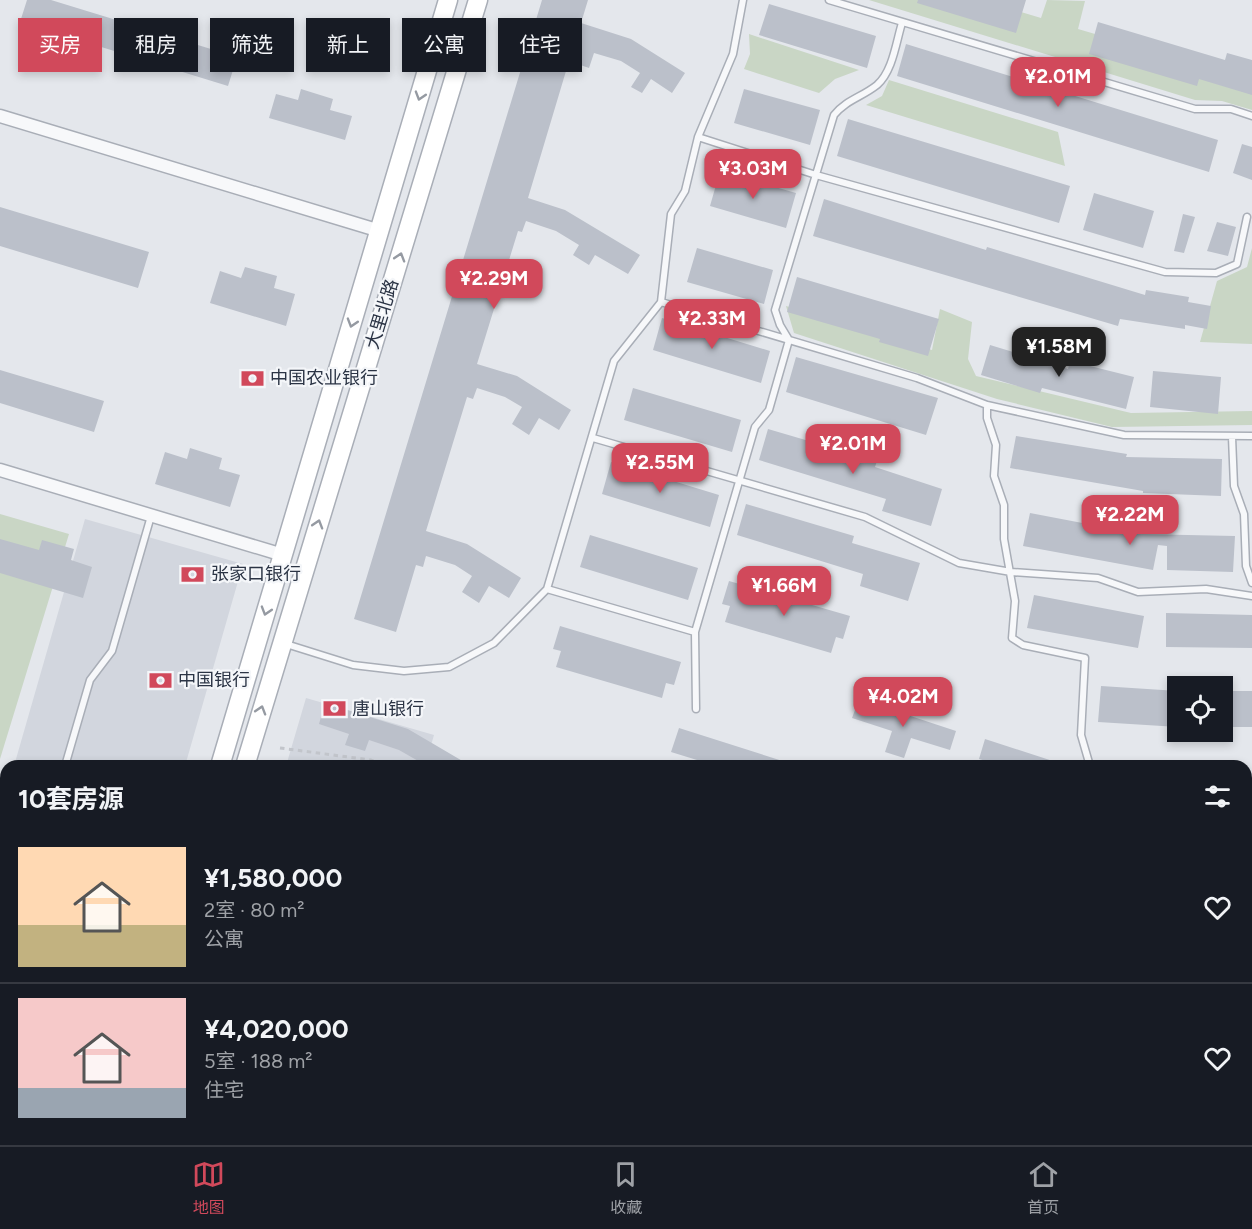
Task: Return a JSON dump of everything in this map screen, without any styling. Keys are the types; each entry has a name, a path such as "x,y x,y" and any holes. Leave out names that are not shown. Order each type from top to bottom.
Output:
{"main road":[{"name":"大里北路","path":"222,760 448,0"},
{"name":"大里北路","path":"247,760 478,0"}],"street":[{"path":"0,116 380,231"},
{"path":"0,470 283,555"}],"lane":[{"path":"282,642 353,665 404,671 449,667 494,643 547,589 614,361 661,302 671,214 685,191 698,137 733,54 743,0"},
{"path":"829,0 1195,108 1231,109 1252,116"},
{"path":"696,709 695,632 755,427 769,410 789,340 775,310 834,115 843,104 877,84 886,74 902,23"},
{"path":"698,137 816,175 1131,265 1164,272 1216,273 1238,264 1247,217"},
{"path":"661,302 917,378 987,405 1125,435 1252,436"},
{"path":"987,405 987,418 996,445 994,476 1004,506 1004,539 1015,601 1012,638 1023,645 1084,658 1081,735 1088,760"},
{"path":"1232,437 1234,486 1244,514 1246,566 1252,583"},
{"path":"593,438 865,517 959,563 1011,572 1098,578 1138,592 1206,590 1252,596"},
{"path":"67,760 90,680 112,651 151,516"},
{"path":"547,589 695,632"}],"path":[{"path":"280,748 371,760"}],"shaded area":[{"path":"85,519 243,564 187,760 16,760"},
{"path":"306,698 434,735 427,760 288,760"}],"green space":[{"path":"869,0 980,0 1041,18 1047,0 1085,1 1078,29 1252,80 1252,110 1222,101 1195,100"},
{"path":"749,34 859,70 835,79 819,93 744,69 750,54"},
{"path":"889,80 1058,132 1065,166 866,105 882,96"},
{"path":"1252,248 1252,344 1200,342 1217,281 1247,267"},
{"path":"786,306 932,350 940,309 972,322 968,359 976,376 1131,413 1252,411 1252,425 1112,427 997,399 794,333"},
{"path":"0,514 69,534 0,759"}],"building":[{"path":"27,0 51,0 114,19 114,51 102,47 102,18 21,18"},
{"path":"542,0 588,0 582,20 537,18"},
{"path":"918,0 1026,0 1016,33 917,3"},
{"path":"769,4 876,36 867,68 759,35"},
{"path":"1098,22 1225,60 1227,53 1252,60 1252,95 1199,79 1197,86 1089,54"},
{"path":"582,23 631,39 685,73 672,93 651,79 642,93 631,87 640,73 621,61 594,53 589,68 582,66"},
{"path":"906,44 1218,140 1209,172 897,76"},
{"path":"198,45 210,49 210,72 232,72 228,86 182,72 198,72"},
{"path":"520,72 566,72 528,198 565,210 640,255 628,274 595,255 589,265 573,255 579,245 556,231 526,221 522,232 518,231 477,364 517,376 571,410 559,430 539,418 529,435 512,424 522,407 505,397 477,388 473,399 467,397 426,531 467,544 521,578 509,598 489,586 479,603 462,592 472,576 455,565 426,556 423,567 416,565 396,632 354,619"},
{"path":"301,89 333,99 330,110 352,116 345,140 269,118 276,94 298,100"},
{"path":"744,89 820,110 810,145 734,123"},
{"path":"848,119 1070,186 1059,223 837,156"},
{"path":"1242,144 1252,147 1252,180 1233,173"},
{"path":"720,171 796,193 786,228 710,206"},
{"path":"1094,193 1154,211 1143,248 1083,230"},
{"path":"824,199 986,250 987,247 1145,295 1146,290 1189,297 1188,302 1211,306 1207,329 1185,325 1185,329 1120,319 1118,326 813,236"},
{"path":"0,207 149,252 138,288 0,246"},
{"path":"1183,214 1195,217 1184,253 1174,251"},
{"path":"1217,222 1236,227 1228,256 1207,251"},
{"path":"697,248 773,270 764,304 687,282"},
{"path":"245,267 277,276 274,288 295,294 286,326 210,303 220,271 241,278"},
{"path":"797,277 939,319 928,356 879,342 880,339 787,312"},
{"path":"662,318 770,351 761,383 653,350"},
{"path":"990,345 1068,369 1070,361 1134,377 1126,409 1042,388 1040,393 981,375"},
{"path":"796,357 938,398 926,435 786,392"},
{"path":"0,370 104,401 94,432 0,403"},
{"path":"1153,371 1221,377 1218,414 1150,407"},
{"path":"633,388 741,420 732,452 624,420"},
{"path":"768,429 877,461 875,467 942,489 931,526 882,511 886,499 759,460"},
{"path":"1016,436 1127,454 1126,457 1222,459 1221,496 1143,493 1143,491 1010,468"},
{"path":"190,448 222,458 219,469 240,475 230,507 155,484 165,452 187,459"},
{"path":"611,462 719,495 710,527 602,494"},
{"path":"746,504 854,536 852,543 920,563 908,601 860,586 863,574 737,535"},
{"path":"1030,513 1140,534 1235,536 1233,572 1167,570 1167,546 1158,545 1153,570 1023,546"},
{"path":"590,535 698,568 688,600 580,567"},
{"path":"0,539 39,550 42,540 74,549 71,560 92,567 83,598 0,573"},
{"path":"729,581 850,616 843,639 836,637 831,653 725,622 730,606 722,604"},
{"path":"1034,595 1144,616 1138,648 1027,628"},
{"path":"1166,613 1252,615 1252,648 1166,647"},
{"path":"560,626 681,662 674,685 666,683 662,698 556,667 561,651 553,649"},
{"path":"1101,686 1167,690 1167,726 1098,722"},
{"path":"1233,691 1252,691 1252,727 1233,727"},
{"path":"859,699 956,731 950,750 911,738 904,758 885,752 892,731 852,718"},
{"path":"325,703 408,729 461,760 416,760 399,750 369,740 365,751 345,745 349,734 319,724"},
{"path":"679,728 779,760 697,760 671,752"},
{"path":"985,739 1050,760 982,760 979,759"}],"place":[{"name":"中国农业银行","path":"252,378"},
{"name":"张家口银行","path":"193,574"},
{"name":"中国银行","path":"160,680"},
{"name":"唐山银行","path":"334,709"}]}
